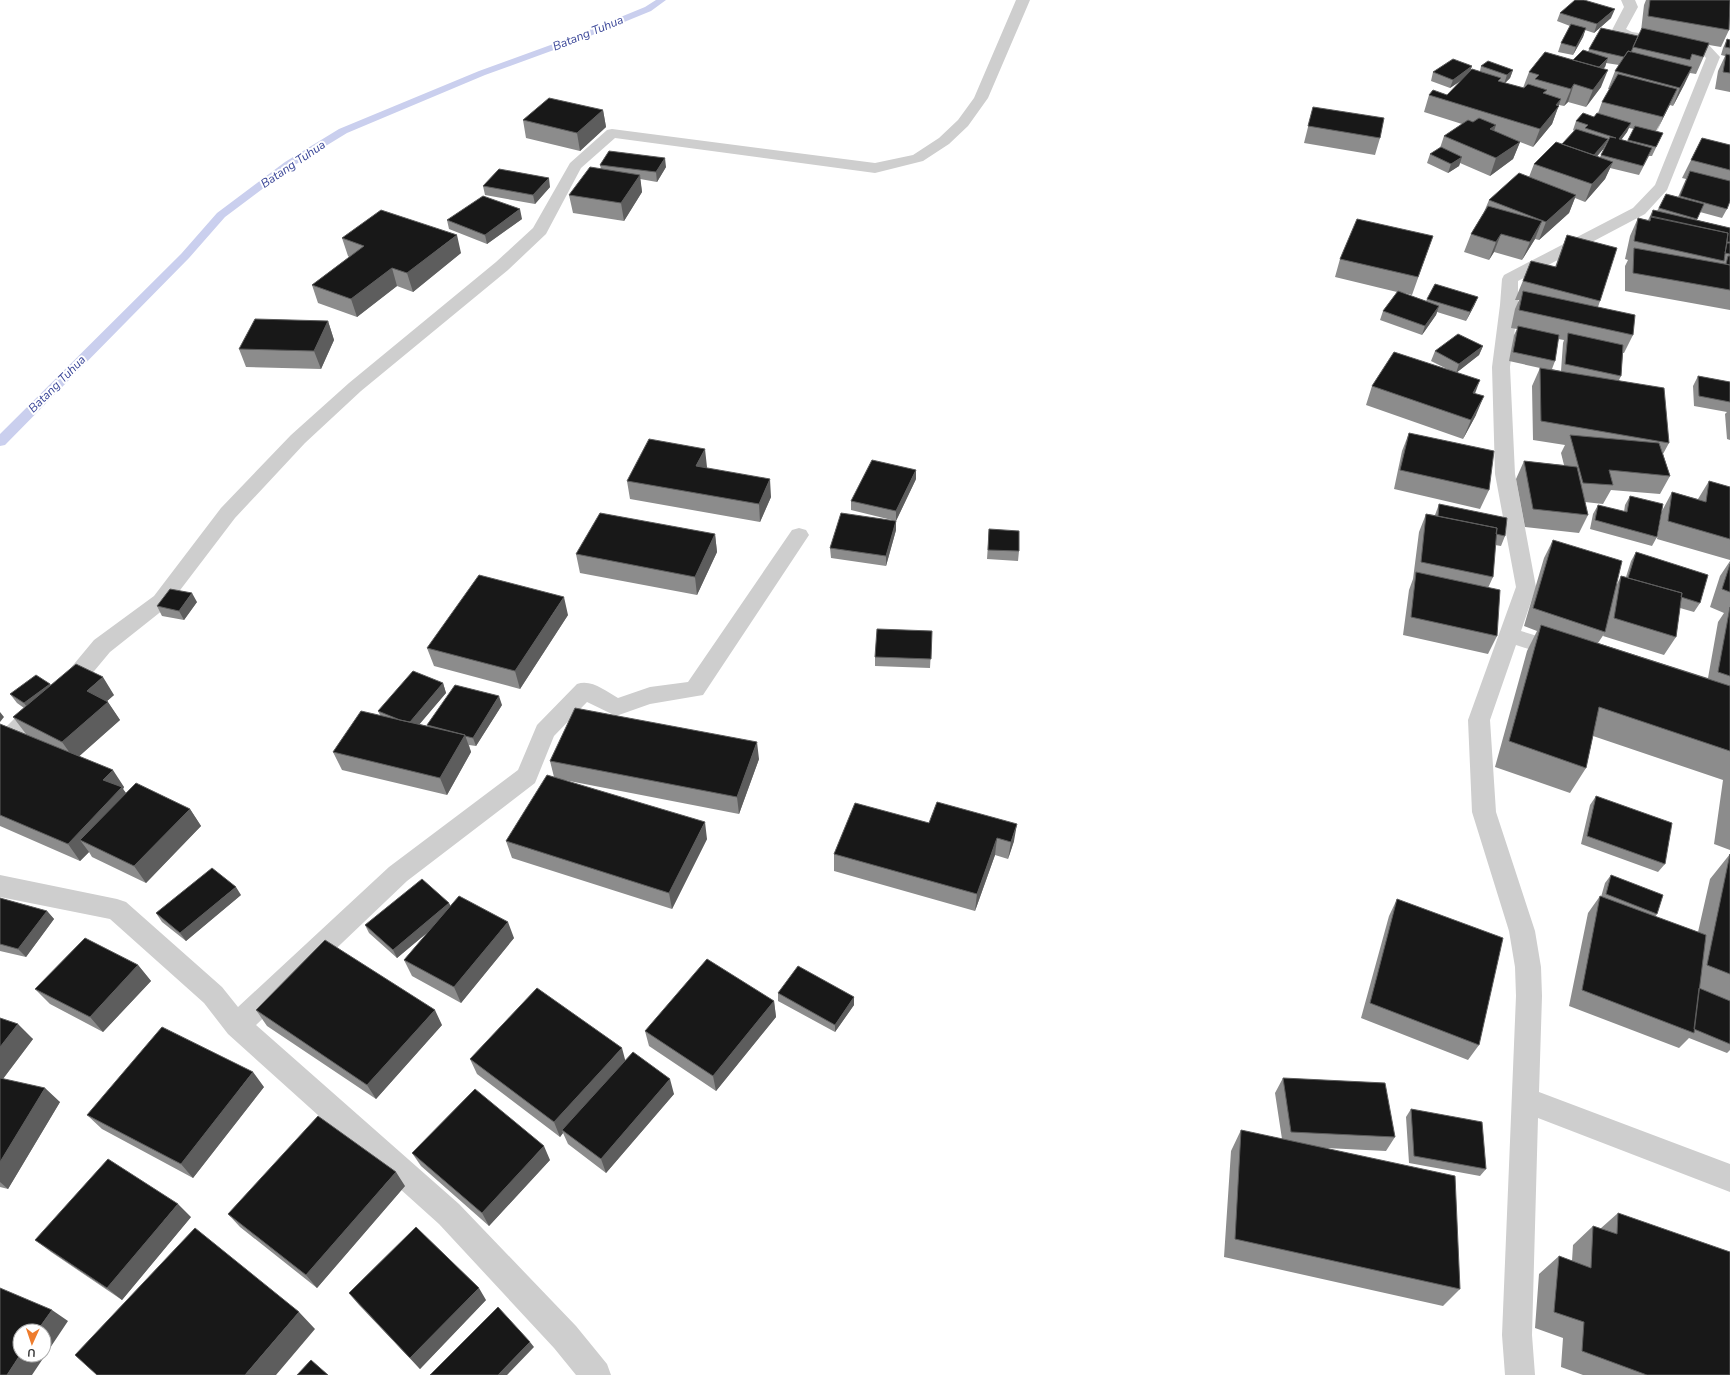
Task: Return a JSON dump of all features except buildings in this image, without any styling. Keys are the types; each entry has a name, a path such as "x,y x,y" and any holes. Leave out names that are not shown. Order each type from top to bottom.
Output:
{"street":[{"path":"0,743 8,739 26,721 68,688 102,646 161,601 228,513 298,439 355,387 502,266 540,231 575,166 612,133 875,168 918,158 944,141 963,123 981,98 1023,0"},
{"path":"1520,1375 1517,1334 1526,1100 1529,996 1528,967 1522,931 1484,812 1479,720 1526,587 1505,474 1501,367 1510,305 1510,279 1639,211 1662,187 1713,57 1702,46 1628,36 1619,30 1631,7 1628,0"},
{"path":"237,1025 398,874 527,776 545,730 585,690 616,707 650,696 695,689 799,535"},
{"path":"1509,635 1578,657"},
{"path":"0,886 117,910 213,995 237,1025 449,1214 565,1337 596,1375"},
{"path":"1526,1100 1730,1178"}],"waterway":[{"name":"Batang Tuhua","path":"0,442 185,256 221,215 289,164 343,131 482,73 570,41 648,9 662,0"}]}
